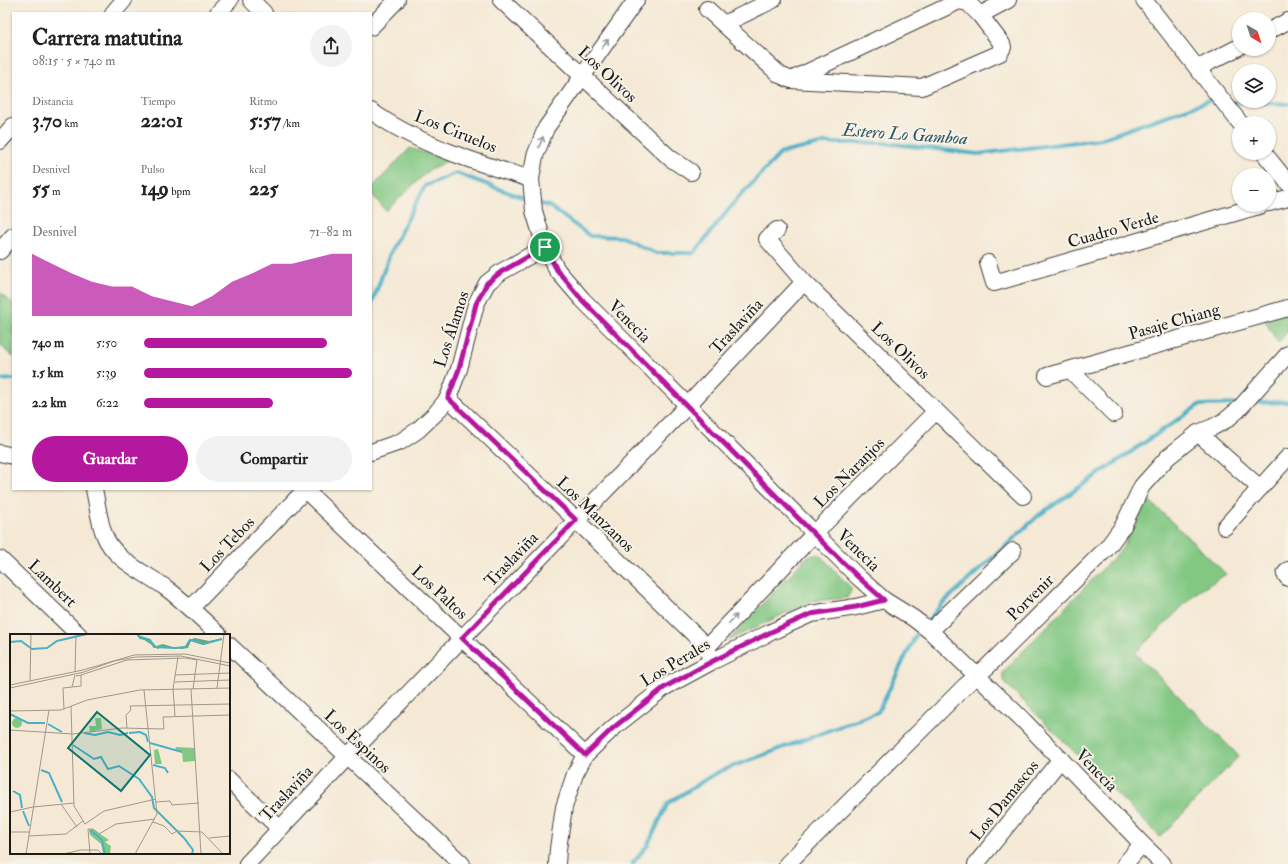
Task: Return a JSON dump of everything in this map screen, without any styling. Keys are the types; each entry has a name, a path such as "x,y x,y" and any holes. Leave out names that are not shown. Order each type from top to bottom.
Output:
{"street":[{"path":"114,12 124,0"},
{"path":"219,12 230,0"},
{"path":"250,0 263,12"},
{"path":"372,27 397,0"},
{"name":"Los Olivos","path":"501,0 670,158 692,172"},
{"path":"545,247 534,211 531,184 535,156 546,128 636,0"},
{"path":"724,24 773,0"},
{"path":"980,15 1008,0"},
{"path":"1144,0 1235,116"},
{"path":"707,9 780,75 791,80 922,87 1000,53 1003,47 980,15 968,3 959,1 791,80"},
{"path":"1276,27 1288,21"},
{"path":"1198,68 1232,51"},
{"name":"Los Ciruelos","path":"372,112 386,122 442,149 531,184"},
{"path":"0,141 12,127"},
{"path":"1270,160 1288,183"},
{"path":"1276,201 1288,198"},
{"name":"Cuadro Verde","path":"988,263 994,283 1238,212"},
{"name":"Los Olivos","path":"777,230 767,239 804,282 1023,496"},
{"path":"0,251 12,237"},
{"name":"Los Álamos","path":"372,452 400,442 418,430 436,413 448,398 459,369 476,304 487,283 501,272 545,247"},
{"name":"Venecia","path":"545,247 557,270 582,300 814,534 884,600 930,630 1061,759 1163,864"},
{"name":"Traslaviña","path":"252,862 279,828 687,406 804,282"},
{"name":"Pasaje Chiang","path":"1047,376 1288,308"},
{"name":"Porvenir","path":"787,864 1106,548 1122,526 1142,486 1168,457 1198,433 1226,420 1238,410 1288,354"},
{"path":"1070,370 1114,414"},
{"name":"Los Manzanos","path":"448,398 576,520 709,654"},
{"name":"Los Naranjos","path":"709,654 814,534 936,411"},
{"path":"1198,433 1260,488"},
{"path":"0,453 12,456"},
{"path":"1225,527 1288,457"},
{"path":"94,490 104,535 112,548 122,558 165,587 191,608 218,634"},
{"name":"Los Tebos","path":"191,608 304,490"},
{"name":"Los Paltos","path":"306,490 585,755"},
{"path":"930,630 1013,551"},
{"name":"Lambert","path":"0,559 78,634"},
{"path":"1288,570 1285,574 1288,578"},
{"name":"Los Perales","path":"557,864 564,806 575,774 585,755 613,728 709,654 771,632 811,614 856,607 884,600"},
{"name":"Los Espinos","path":"230,646 462,864"},
{"name":"Los Damascos","path":"976,864 1061,759"},
{"path":"230,781 279,828"},
{"path":"1124,864 1142,844"}],"green space":[{"path":"410,148 447,161 429,170 386,211 372,194 372,188"},
{"path":"0,292 12,303 12,356 0,345"},
{"path":"1288,312 1288,331 1278,343 1264,319"},
{"path":"1149,500 1226,574 1196,593 1135,653 1239,756 1160,837 1003,681 1003,672 1123,547"},
{"path":"819,554 852,589 847,598 811,601 729,640 807,557"}],"waterway":[{"name":"Estero Lo Gamboa","path":"538,203 549,206 590,236 622,237 656,253 694,253 737,199 781,153 825,143 885,143 978,154 1101,139 1208,101 1217,101"},
{"name":"Estero Lo Gamboa","path":"1230,102 1288,104"},
{"name":"Estero Lo Gamboa","path":"372,303 392,248 425,186 456,173 529,200"},
{"name":"Estero Lo Gamboa","path":"0,380 12,379"},
{"path":"1250,403 1288,402"},
{"path":"926,623 942,604 1039,515 1199,405 1237,404"},
{"path":"632,864 647,846 668,803 718,772 878,712 916,635 922,629"}],"route":[{"path":"545,247 557,270 582,300 814,534 884,600 856,607 811,614 711,662 665,687 613,728 585,755 462,638 576,520 448,398 459,369 476,304 487,283 501,272 545,247"}]}
